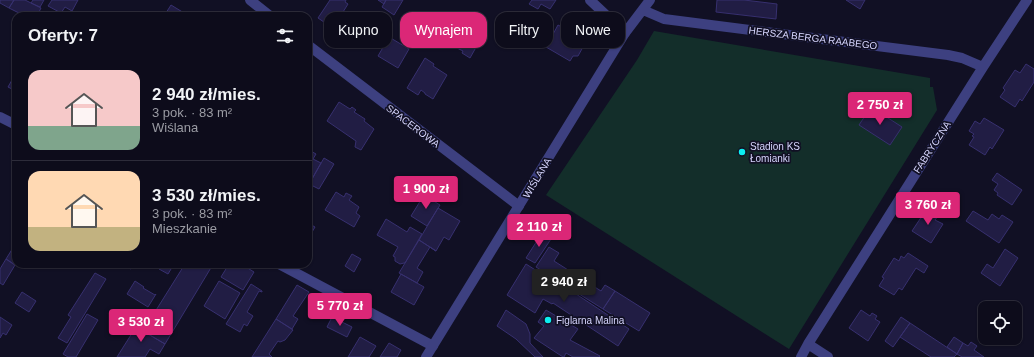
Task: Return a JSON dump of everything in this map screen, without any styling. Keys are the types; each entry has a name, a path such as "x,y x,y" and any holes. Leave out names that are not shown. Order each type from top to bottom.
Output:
{"street":[{"path":"250,0 265,12"},
{"path":"590,0 602,12"},
{"name":"WIŚLANA","path":"625,32 650,0"},
{"name":"FABRYCZNA","path":"801,357 983,67 1027,0"},
{"name":"HERSZA BERGA RAABEGO","path":"643,10 664,19 948,55 962,58 983,67"},
{"name":"SPACEROWA","path":"312,48 519,206"},
{"name":"WIŚLANA","path":"426,357 615,48"},
{"path":"0,117 12,123"},
{"path":"287,268 433,346"},
{"path":"808,344 828,357"}],"green space":[{"name":"Stadion KS Łomianki","path":"654,31 930,78 930,87 933,87 937,110 789,349 546,195 637,60"}],"building":[{"path":"0,0 14,0 9,8 0,3"},
{"path":"14,0 25,0 41,8 39,12 17,12 9,8"},
{"path":"33,0 44,0 40,7 31,3"},
{"path":"52,0 78,0 72,11 65,7 62,12 59,12 48,6"},
{"path":"330,0 346,0 345,2 348,4 343,12 324,12 324,22 318,18"},
{"path":"378,0 386,0 384,4"},
{"path":"386,0 403,0 394,15 392,12 382,7"},
{"path":"532,0 556,0 550,9 541,4 538,9 529,4"},
{"path":"717,0 744,0 777,4 776,19 716,12"},
{"path":"846,0 865,0 860,9"},
{"path":"171,5 182,12 167,12"},
{"path":"558,25 561,27 561,48 582,48 578,56 573,56 570,61 548,48 553,48 553,34"},
{"path":"392,39 400,44 400,48 409,49 398,68 378,56 383,48 392,48"},
{"path":"457,48 476,48 470,58 462,53 463,51"},
{"path":"425,58 434,64 433,66 447,75 433,99 421,90 418,95 407,88"},
{"path":"1026,64 1034,69 1034,82 1022,101 1020,99 1015,107 1000,97 1005,90 1003,88 1015,70 1020,73"},
{"path":"12,80 12,89 8,87"},
{"path":"339,102 350,109 352,107 356,110 354,112 365,119 364,121 374,129 361,150 355,147 356,141 327,121"},
{"path":"871,107 902,127 890,145 859,125"},
{"path":"984,118 1004,130 992,149 990,147 985,155 969,145 974,137 972,136 974,134 969,131 975,121 980,124"},
{"path":"312,152 316,154 313,159 321,163 312,179"},
{"path":"324,158 334,164 319,189 312,186 312,179"},
{"path":"997,173 1022,190 1012,205 997,195 998,193 994,190 998,184 992,180"},
{"path":"336,192 344,197 346,193 352,196 349,200 359,207 356,213 360,216 354,227 325,210"},
{"path":"424,195 440,205 427,226 411,216"},
{"path":"438,208 460,221 449,240 444,237 436,251 419,240"},
{"path":"927,209 938,216 935,220 943,224 931,243 912,231"},
{"path":"973,211 988,220 992,214 999,219 1002,215 1013,222 999,243 966,221"},
{"path":"386,219 407,232 410,227 422,234 405,263 400,264 395,261 395,257 393,256 398,247 377,235"},
{"path":"312,225 315,227 312,232"},
{"path":"542,233 551,239 535,263 526,258"},
{"path":"419,240 430,247 417,268 423,272 417,283 399,273"},
{"path":"549,247 559,253 554,261 601,291 605,285 615,291 603,309 536,267"},
{"path":"12,249 12,263 6,259"},
{"path":"1005,249 1018,258 1000,286 981,273 987,264 993,268"},
{"path":"908,253 928,266 924,273 916,268 902,290 899,288 894,295 879,286 884,278 882,277 894,258 899,261 901,256 904,258"},
{"path":"352,254 361,259 354,272 345,266"},
{"path":"6,259 12,263 13,268 3,285 0,283 0,269"},
{"path":"526,264 562,287 563,286 570,290 629,329 618,346 553,303 552,304 543,299 535,313 507,295"},
{"path":"160,268 172,268 168,274"},
{"path":"182,268 211,268 165,344 143,331"},
{"path":"227,268 248,268 254,272 243,290 221,277"},
{"path":"95,273 106,279 67,343 58,338 71,317 68,315"},
{"path":"401,274 424,287 414,305 391,292"},
{"path":"135,281 144,287 143,288 155,295 156,294 148,307 127,294"},
{"path":"219,281 240,293 225,319 204,306"},
{"path":"251,284 262,292 259,291 247,312 253,316 247,326 244,324 240,332 226,324"},
{"path":"297,285 309,292 293,316 298,319 292,329 276,319"},
{"path":"615,291 650,313 639,331 603,309"},
{"path":"22,292 36,301 29,312 15,303"},
{"path":"319,295 326,299 319,311 311,307"},
{"path":"506,310 526,324 530,334 530,343 543,357 535,357 516,339 497,326"},
{"path":"546,310 578,329 570,340 600,356 573,357 566,353 563,357 534,338 544,326 538,322"},
{"path":"861,310 870,316 872,313 877,316 875,319 880,322 868,341 849,328"},
{"path":"87,314 98,320 76,357 68,357 63,354"},
{"path":"0,317 12,325 6,335 3,333 0,338"},
{"path":"332,317 352,327 347,337 327,327"},
{"path":"901,317 910,323 893,347 885,341"},
{"path":"141,319 148,324 143,331 165,344 159,354 150,349 145,357 117,357"},
{"path":"276,319 293,330 285,340 280,342 278,341 269,354 272,357 252,357"},
{"path":"910,323 957,354 954,357 931,357 900,337"},
{"path":"360,337 376,346 369,357 348,357"},
{"path":"954,337 963,343 957,354 947,347"},
{"path":"971,342 977,346 974,350 984,357 962,357 957,354 963,343 968,346"},
{"path":"389,343 401,350 397,357 380,357"}],"place":[{"name":"Stadion KS Łomianki","path":"742,152"},
{"name":"Figlarna Malina","path":"548,320"}]}
